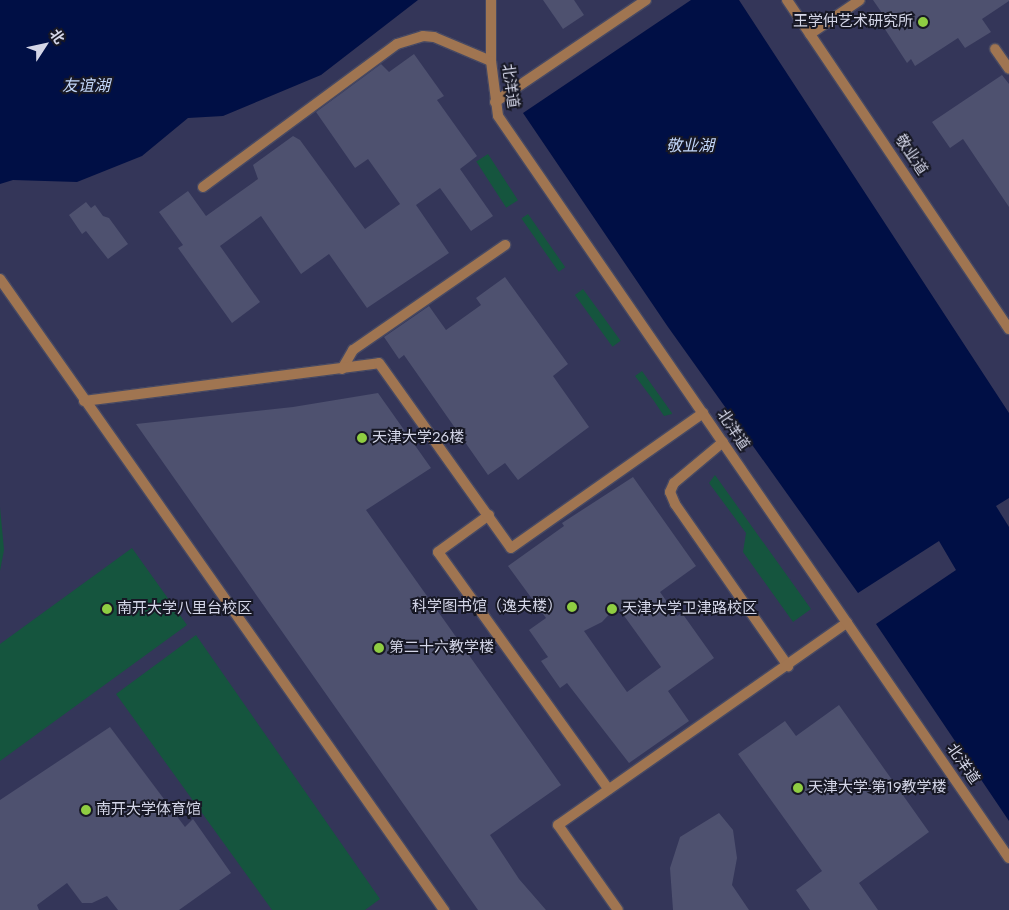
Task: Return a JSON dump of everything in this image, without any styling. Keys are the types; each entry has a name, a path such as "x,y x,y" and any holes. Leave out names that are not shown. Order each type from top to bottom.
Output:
{"street":[{"name":"北洋道","path":"491,0 491,61 498,116 1009,858"},
{"path":"495,102 646,0"},
{"name":"敬业道","path":"787,0 1009,329"},
{"path":"810,34 860,0"},
{"path":"203,187 397,44 423,36 434,37 491,61"},
{"path":"995,49 1009,70"},
{"path":"342,369 353,350 505,245"},
{"path":"0,279 84,401 444,910"},
{"path":"84,401 379,363 511,548 703,413"},
{"path":"723,442 674,484 670,492 675,504 788,666"},
{"path":"489,515 438,552 608,789"},
{"path":"618,910 558,825 847,623"}],"shaded area":[{"name":"天津大学卫津路校区","path":"0,0 1009,0 1009,910 0,910"}],"green space":[{"path":"488,154 518,200 506,208 476,162"},
{"path":"528,214 565,267 559,272 521,219"},
{"path":"583,289 621,341 613,347 575,295"},
{"path":"642,371 672,414 664,416 635,376"},
{"path":"715,475 811,609 793,622 743,552 746,533 709,483"},
{"path":"0,507 4,550 0,571"},
{"path":"132,548 187,625 0,761 0,644"},
{"path":"196,635 380,899 365,910 272,910 116,694"}],"water":[{"name":"友谊湖","path":"0,0 418,0 321,75 223,116 188,118 142,156 77,182 13,180 0,184"},
{"name":"敬业湖","path":"691,0 739,0 1009,413 1009,498 996,506 1009,527 1009,821 876,624 956,570 939,541 858,593 668,327 523,113"}],"building":[{"path":"543,0 574,0 584,15 563,29"},
{"path":"873,0 1009,1 982,19 991,32 965,48 958,38 915,66 911,59 907,63 879,20 884,16"},
{"path":"414,54 444,96 437,100 477,156 460,169 493,216 471,231 440,188 416,205 449,253 367,308 329,254 301,274 261,216 220,246 260,302 232,323 178,248 183,245 159,212 188,191 206,216 258,179 253,165 293,136 300,140 365,229 400,204 368,159 355,168 316,112 381,64 389,72"},
{"path":"1002,75 1009,84 1009,207 963,139 950,148 932,122"},
{"path":"86,202 91,208 95,205 103,216 109,218 128,244 108,259 86,231 82,234 69,215"},
{"path":"505,277 568,364 553,376 589,427 518,480 505,463 488,475 404,355 399,359 384,337 429,306 446,330 481,305 476,298"},
{"name":"第二十六教学楼","path":"378,393 431,468 366,510 561,785 490,835 519,879 546,910 478,910 136,424 293,407"},
{"name":"科学图书馆（逸夫楼）","path":"633,477 696,566 660,592 677,616 682,613 714,658 668,691 689,721 629,763 567,683 560,688 541,661 548,657 529,630 546,618 508,566 564,526 562,523","holes":["617,606 661,667 627,692 584,631 602,622"]},
{"name":"天津大学-第19教学楼","path":"839,705 929,832 859,883 878,910 810,910 796,890 822,871 738,754 785,721 796,736"},
{"name":"南开大学体育馆","path":"110,727 185,827 193,819 231,873 179,910 118,910 107,896 92,903 82,903 67,883 37,905 39,910 0,910 0,800"},
{"path":"719,813 733,830 737,858 732,885 749,910 673,910 670,868 680,837"}],"place":[{"name":"王学仲艺术研究所","path":"923,22"},
{"name":"天津大学26楼","path":"362,438"},
{"name":"科学图书馆（逸夫楼）","path":"572,607"},
{"name":"南开大学八里台校区","path":"107,609"},
{"name":"天津大学卫津路校区","path":"612,609"},
{"name":"第二十六教学楼","path":"379,648"},
{"name":"天津大学-第19教学楼","path":"798,788"},
{"name":"南开大学体育馆","path":"86,810"}]}
